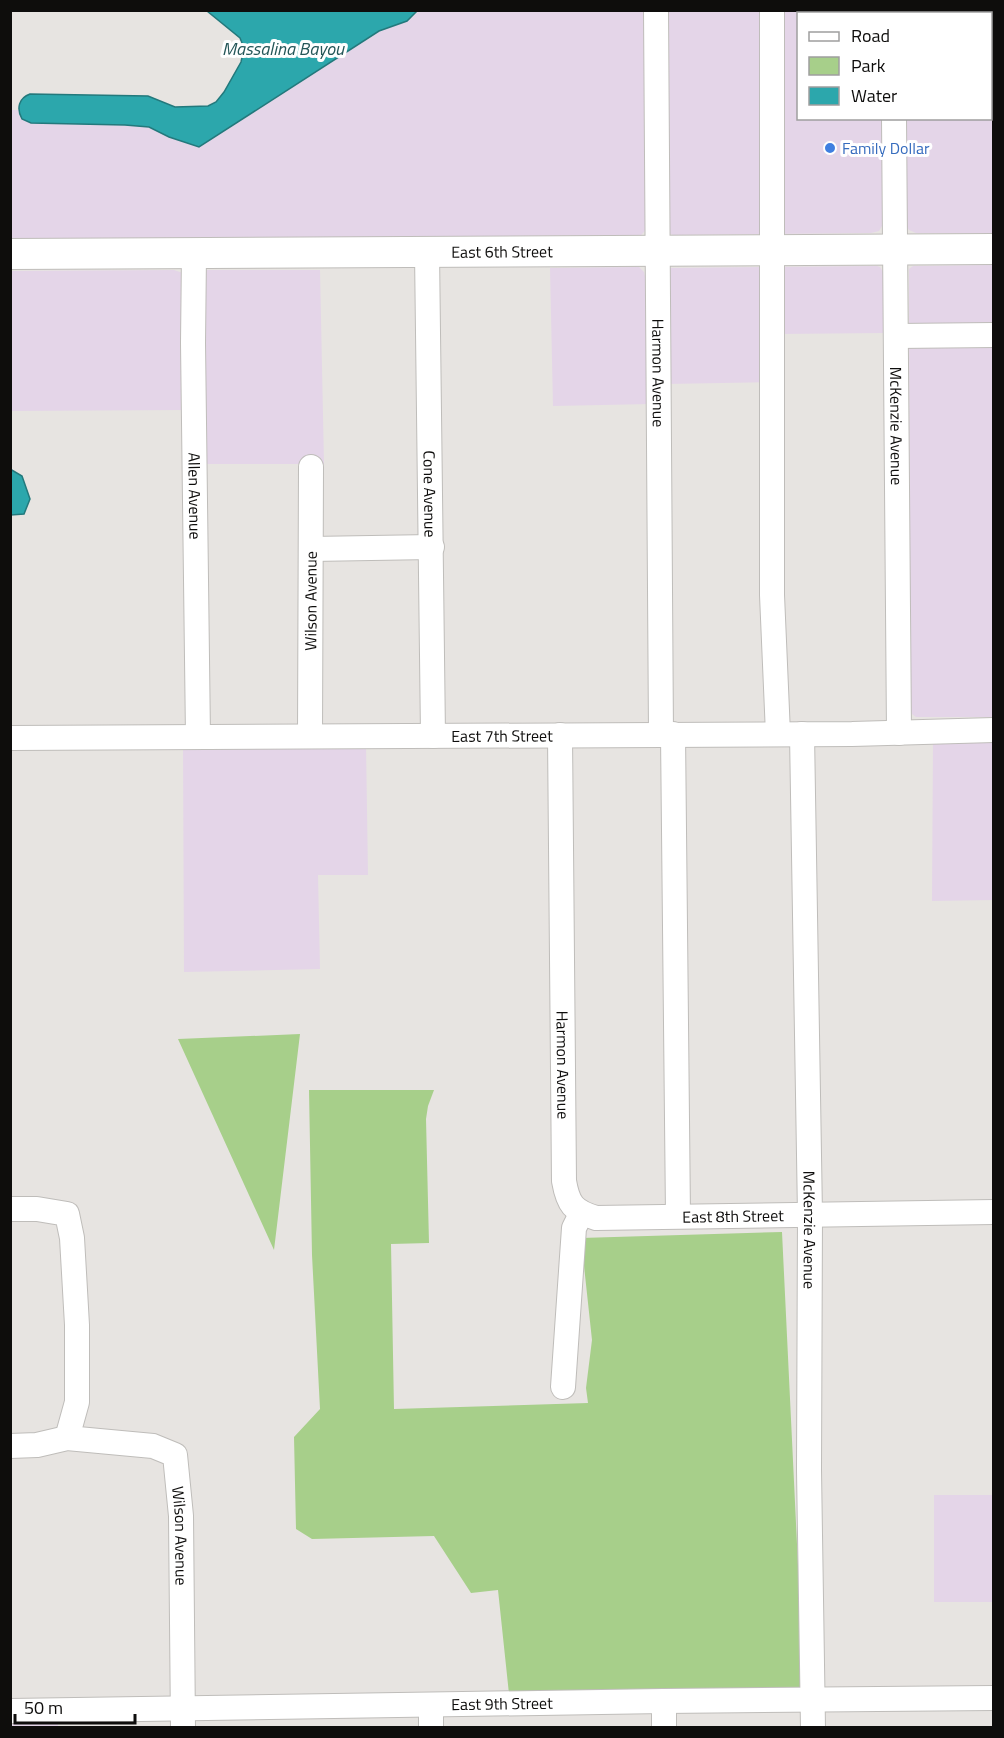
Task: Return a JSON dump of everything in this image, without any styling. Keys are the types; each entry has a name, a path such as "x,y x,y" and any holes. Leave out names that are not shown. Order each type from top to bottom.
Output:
{"main road":[{"name":"East 6th Street","path":"10,254 993,249"}],"street":[{"name":"Harmon Avenue","path":"656,10 657,251 678,1216"},
{"name":"McKenzie Avenue","path":"772,10 772,595 790,734 810,1215 809,1470 813,1728"},
{"name":"McKenzie Avenue","path":"894,120 899,732"},
{"name":"Cone Avenue","path":"427,252 433,736"},
{"name":"Allen Avenue","path":"195,254 193,343 198,736"},
{"path":"897,336 993,335"},
{"name":"Wilson Avenue","path":"310,736 311,466"},
{"path":"311,549 432,547"},
{"name":"East 7th Street","path":"10,738 790,734 993,730"},
{"name":"Harmon Avenue","path":"560,735 564,1181 568,1200 581,1214"},
{"path":"10,1209 37,1209 66,1214 72,1238 77,1325 77,1402 67,1438 37,1445 10,1446"},
{"name":"East 8th Street","path":"581,1214 596,1218 993,1212"},
{"path":"563,1387 574,1228 581,1214"},
{"name":"Wilson Avenue","path":"67,1438 153,1446 175,1455 181,1516 183,1718"},
{"name":"East 9th Street","path":"10,1711 183,1718 431,1716 664,1701 993,1698"},
{"path":"664,1701 664,1728"}],"shaded area":[{"path":"417,11 647,11 647,227 644,232 641,235 11,238 11,110 170,111 169,137 370,38 379,31 414,16"},
{"path":"665,11 884,11 797,12 797,120 885,120 883,224 879,231 871,233 673,235 668,233"},
{"path":"993,11 993,233 916,233 909,230 905,223 903,120 992,120 992,12 901,12"},
{"path":"993,265 993,717 916,717 910,709 909,269 913,266"},
{"path":"877,266 884,274 884,333 778,334 778,382 666,384 668,270 670,268"},
{"path":"639,267 644,272 647,285 651,404 553,406 550,268"},
{"path":"174,270 183,273 184,410 11,411 10,271"},
{"path":"207,270 320,270 324,464 200,464 204,274"},
{"path":"933,742 993,742 993,900 932,901"},
{"path":"366,744 368,875 318,875 320,969 184,972 183,745"},
{"path":"934,1495 993,1495 993,1602 934,1602"},
{"path":"10,1719 58,1719 58,1727 11,1727"}],"green space":[{"path":"300,1034 274,1250 178,1039"},
{"path":"309,1090 434,1090 426,1119 429,1243 391,1244 394,1409 588,1403 586,1388 592,1340 581,1238 782,1232 804,1690 509,1694 498,1590 471,1593 434,1536 312,1539 296,1529 294,1437 320,1409 312,1255"}],"water":[{"name":"Massalina Bayou","path":"207,11 417,11 407,21 379,31 199,147 169,137 149,127 31,123 22,119 19,111 20,104 23,98 30,94 148,96 175,107 208,106 216,102 241,62 244,48 240,38"},
{"path":"10,469 22,476 30,499 24,514 11,515"}],"place":[{"name":"Family Dollar","path":"830,148"}]}
